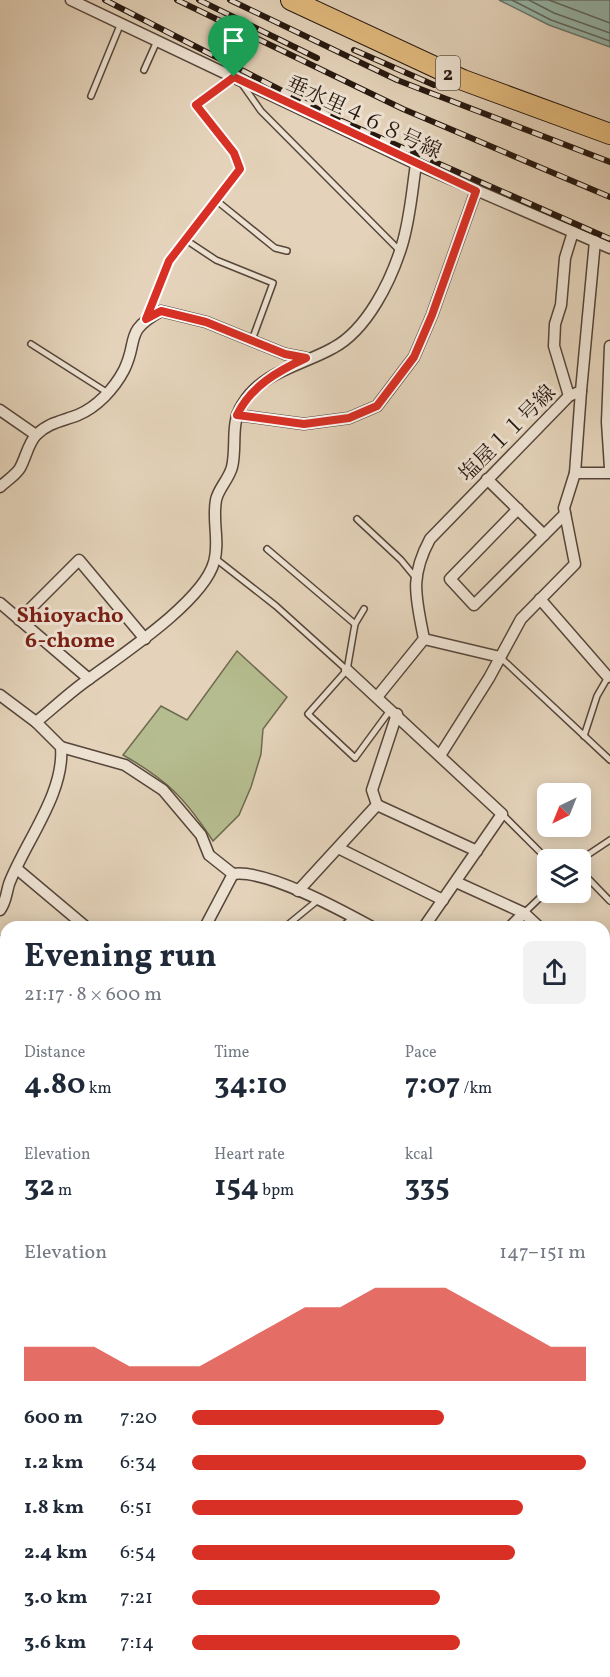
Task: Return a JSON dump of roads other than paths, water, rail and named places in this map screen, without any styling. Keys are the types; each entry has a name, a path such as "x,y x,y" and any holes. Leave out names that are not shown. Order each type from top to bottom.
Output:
{"highway":[{"name":"2","path":"291,0 463,80 610,134"}],"street":[{"name":"垂水里４６８号線","path":"71,0 416,164 610,248"},
{"path":"36,722 165,622 195,591 210,571 218,545 214,528 216,497 232,466 237,415 242,404 260,384 306,358 332,349 352,335 370,311 400,251 410,213 416,164"},
{"path":"237,415 304,424 349,418 377,406 414,357 432,315 476,191"},
{"path":"569,396 554,346 555,324 561,305 565,258 573,232"},
{"name":"塩屋１１号線","path":"424,639 415,577 420,557 430,539 569,396 581,391 595,241"},
{"path":"0,487 19,470 36,435 57,420 77,415 108,393 124,369 136,330 146,319 161,311 206,322 285,354 306,358"},
{"path":"610,346 606,422 610,468"},
{"path":"441,754 521,619 575,564 564,508 575,473 581,391"},
{"path":"0,410 36,435"},
{"path":"575,473 610,473"},
{"path":"487,479 544,535"},
{"path":"518,509 450,579 474,605 565,514"},
{"path":"19,620 80,560 145,639"},
{"path":"540,599 609,676"},
{"path":"0,603 89,679"},
{"path":"377,697 424,639 500,657"},
{"path":"347,670 441,754 502,814 428,921"},
{"path":"0,695 36,722 61,747 125,765 163,790 201,836 209,855 233,874 246,872 298,891 361,921"},
{"path":"394,712 372,790 377,805 477,851"},
{"path":"0,910 5,903 9,885 44,814 62,761 61,747"},
{"path":"298,891 377,805"},
{"path":"338,848 443,900"},
{"path":"17,869 79,921"},
{"path":"209,921 233,874"},
{"path":"456,882 524,913 533,921"},
{"path":"516,921 524,913"}],"lane":[{"path":"91,96 121,23"},
{"path":"144,70 158,40"},
{"path":"237,79 261,111 400,251"},
{"path":"146,319 163,273 240,169 225,139 196,105"},
{"path":"218,201 275,248 286,251"},
{"path":"186,240 216,260 273,283 252,341"},
{"path":"31,344 108,393"},
{"path":"357,519 401,560 415,577"},
{"path":"267,549 355,624"},
{"path":"215,558 276,606 347,670"},
{"path":"364,609 355,624 347,670 308,714 355,758 394,712"},
{"path":"500,657 610,760"},
{"path":"584,736 597,696 609,676"},
{"path":"502,814 537,849"},
{"path":"591,853 610,840"},
{"path":"591,881 610,901"},
{"path":"292,921 318,900"},
{"path":"524,913 537,901"},
{"path":"349,921 353,917"}],"water":[{"path":"499,0 610,0 610,47 549,25"}],"railway":[{"path":"105,0 335,118 610,239"},
{"path":"177,0 403,109 610,197"},
{"path":"199,0 317,58"},
{"path":"230,0 397,80 610,162"},
{"path":"354,50 434,85"}],"district":[{"name":"Shioyacho 6-chome","path":"70,626"}]}
